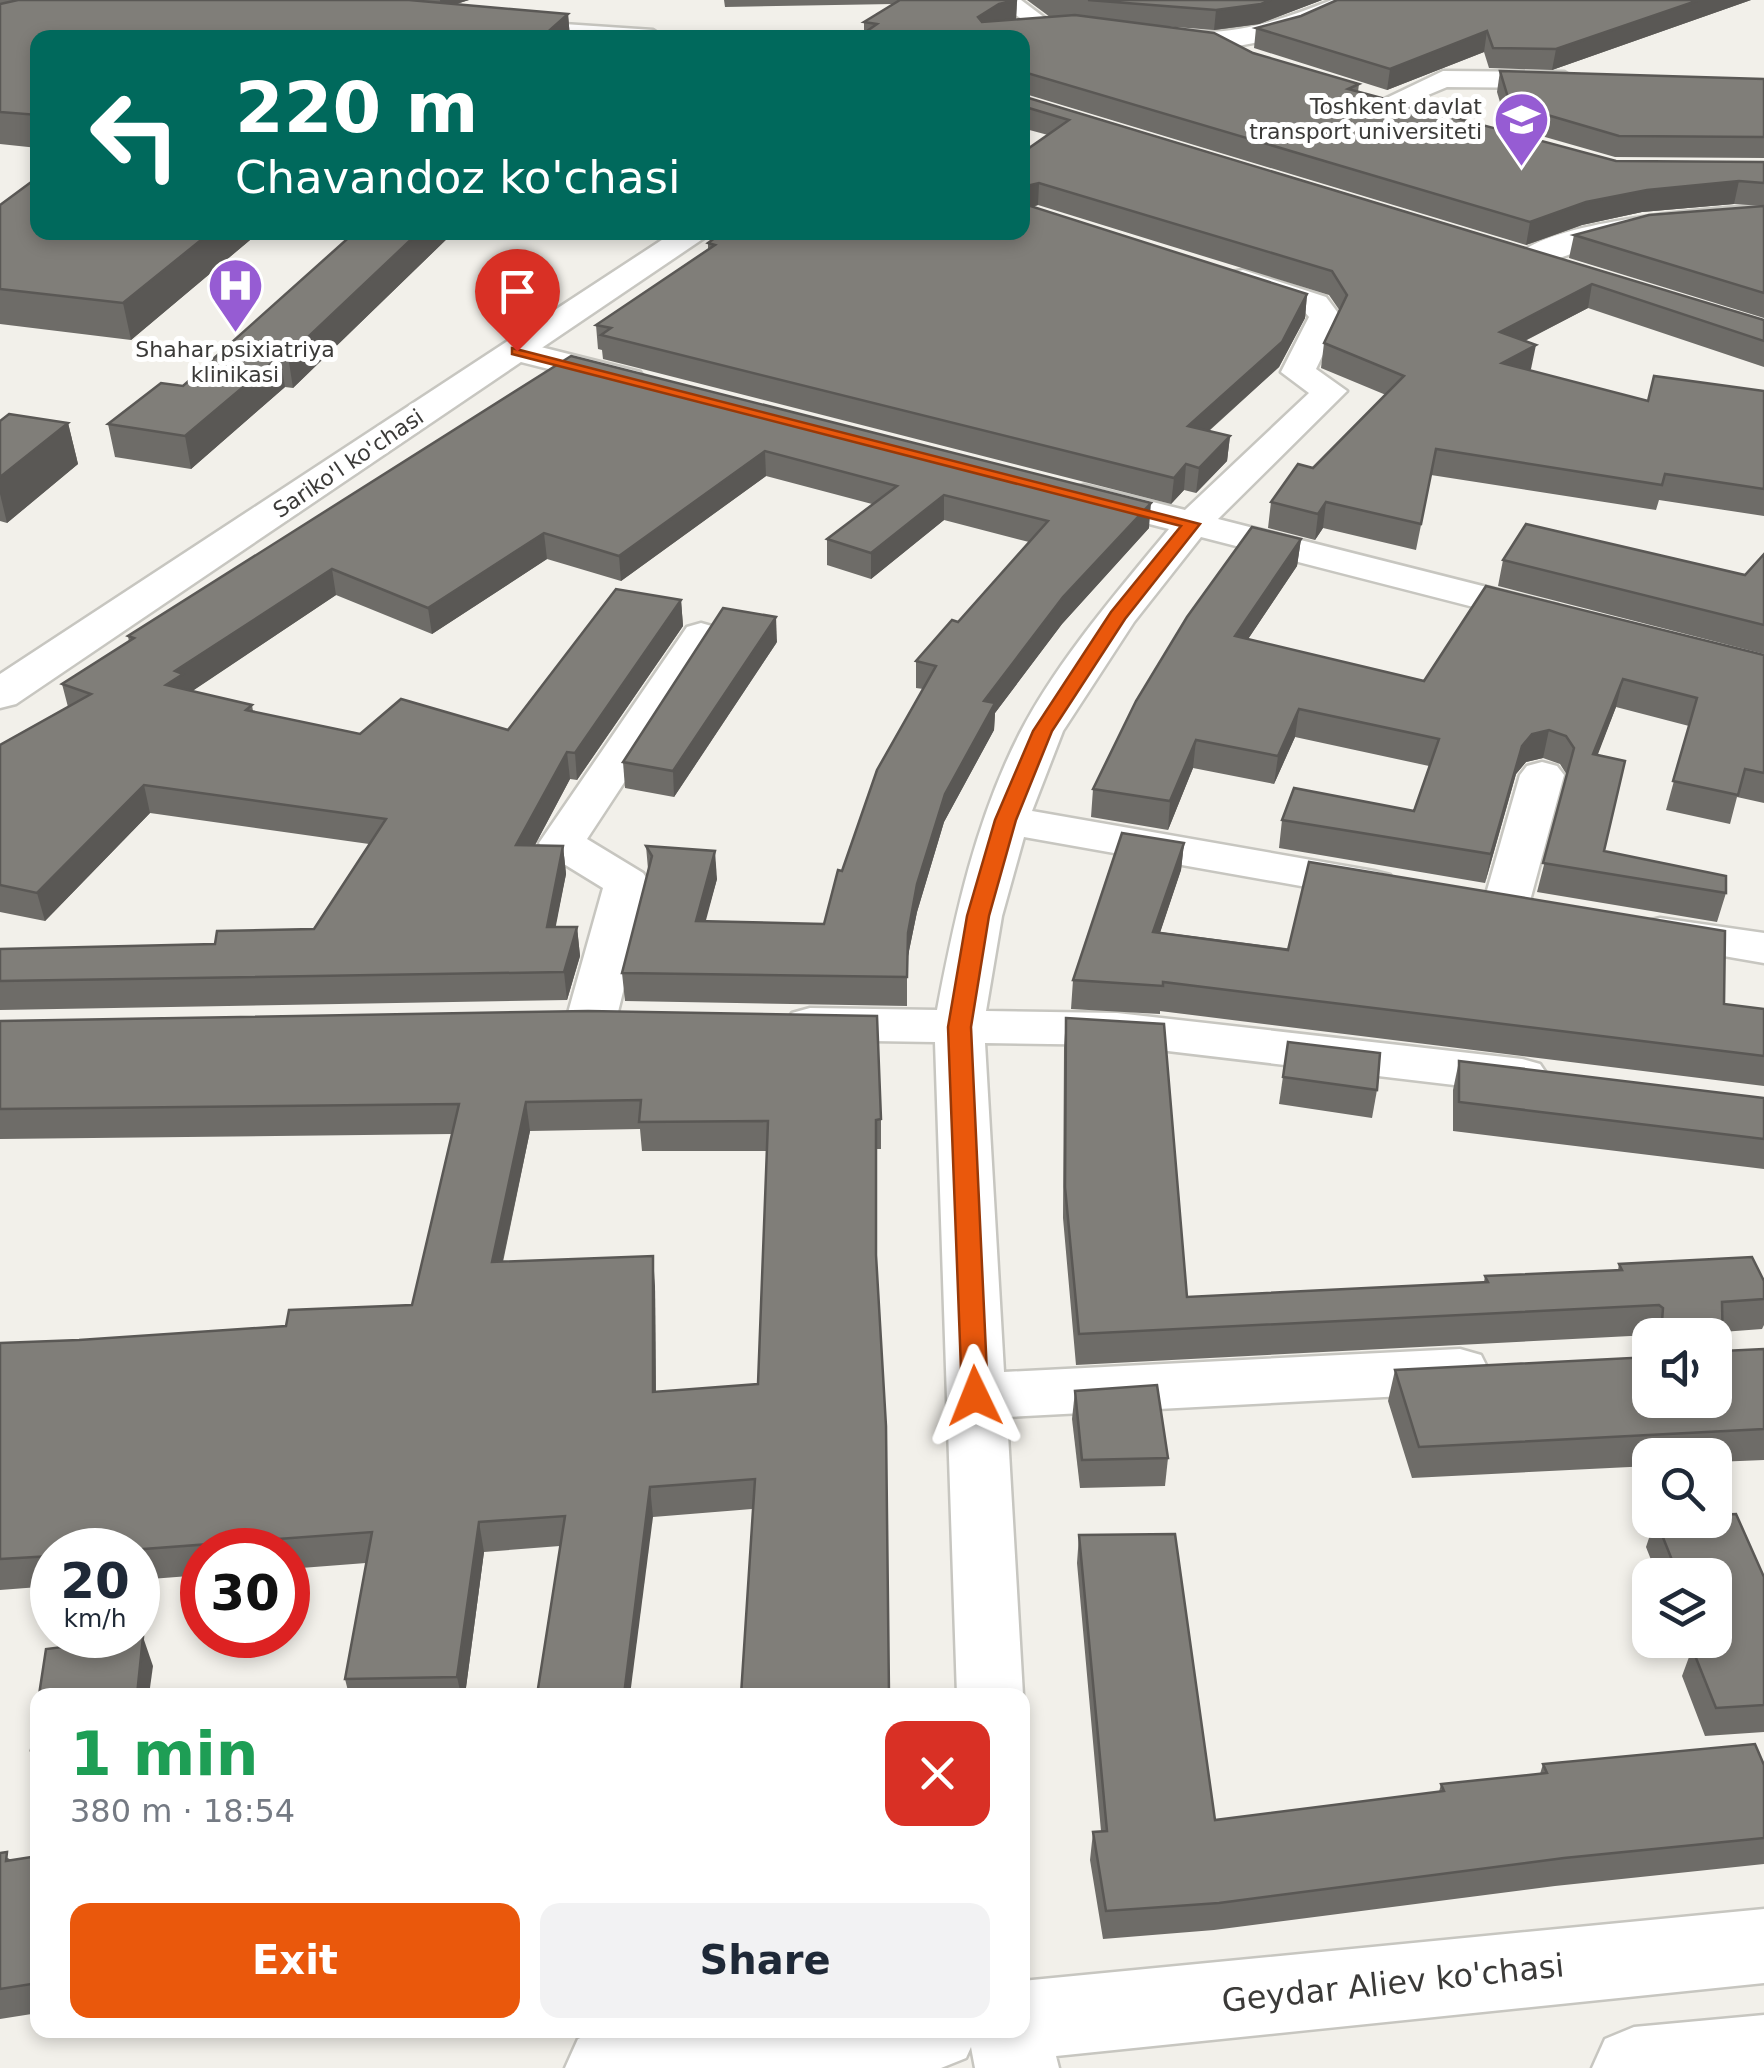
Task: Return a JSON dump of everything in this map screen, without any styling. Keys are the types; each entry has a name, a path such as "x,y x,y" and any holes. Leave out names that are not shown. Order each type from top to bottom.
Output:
{"main road":[{"path":"1124,31 1218,42 1287,29 1356,0"},
{"path":"1015,30 1041,24 1072,24"},
{"name":"Sariko'l ko'chasi","path":"0,694 685,240"},
{"name":"Geydar Aliev ko'chasi","path":"1030,2019 1764,1946"},
{"path":"607,2068 868,2038"},
{"path":"1010,2038 1016,2068"},
{"path":"1634,2068 1764,2055"}],"street":[{"path":"1004,0 1041,24"},
{"path":"473,24 550,30"},
{"path":"1218,42 1261,65"},
{"path":"1425,115 1378,101 1483,63"},
{"path":"1443,79 1590,80"},
{"path":"1530,259 1546,250 1623,231 1764,214"},
{"path":"1723,216 1764,238"},
{"path":"1492,248 1566,270"},
{"path":"990,1688 959,1027 978,916 1006,820 1042,731 1118,616 1192,524 1330,391 1298,372 1324,317 1315,304 1200,267"},
{"path":"517,351 671,390"},
{"path":"1057,489 1573,621"},
{"path":"591,1021 627,883 562,843 701,636"},
{"path":"1505,907 1542,774"},
{"path":"1006,820 1409,891"},
{"path":"1616,925 1764,948"},
{"path":"765,1024 1117,1029 1571,1082"},
{"path":"975,1396 1511,1368"}],"building":[{"path":"18,0 409,0 568,14 550,30 30,30 30,114 0,112 0,4"},
{"path":"900,0 1017,0 999,4 978,17 982,22 1075,15 1214,33 1253,53 1359,84 1348,89 1616,161 1764,162 1764,183 1739,181 1647,190 1586,202 1530,222 1030,74 1030,30 868,30 877,24 864,22"},
{"path":"1088,0 1271,0 1216,10"},
{"path":"1337,0 1699,0 1556,49 1493,48 1487,31 1390,69 1256,28 1301,16"},
{"path":"1500,71 1764,79 1764,137 1619,136 1510,104"},
{"path":"1030,98 1764,320 1764,341 1592,284 1500,332 1536,345 1502,363 1648,401 1654,376 1764,391 1764,489 1665,474 1662,485 1436,449 1421,524 1326,502 1318,514 1271,502 1298,464 1313,468 1404,376 1324,343 1347,295 1332,271 1039,183 1030,185 1030,147 1069,120 1030,108"},
{"path":"30,183 30,240 201,240 123,303 0,289 0,205"},
{"path":"1030,206 1307,294 1282,342 1188,426 1230,436 1199,468 1186,464 1174,478 601,335 611,328 596,325 715,245 708,243 1030,240"},
{"path":"1764,206 1764,293 1574,235 1649,215"},
{"path":"346,240 411,240 288,356 280,356 185,436 108,424 161,383 183,386"},
{"path":"571,356 1151,503 1063,597 984,701 995,703 945,794 917,884 908,933 907,977 622,973 652,856 646,846 715,851 696,921 824,924 838,870 842,871 877,770 936,666 916,661 952,620 958,622 1048,521 944,495 871,553 827,539 897,486 765,451 619,556 544,533 428,608 332,569 175,671 183,674 166,685 252,705 246,710 360,734 401,699 508,730 616,589 681,600 575,753 567,752 516,845 563,846 547,927 577,927 564,972 0,981 0,949 215,944 217,931 314,929 386,819 144,785 37,893 0,885 0,745 91,694 62,684 134,638 128,636"},
{"path":"9,414 68,423 0,477 0,421"},
{"path":"1526,524 1745,575 1764,554 1764,625 1503,560"},
{"path":"1252,527 1301,539 1235,636 1424,681 1486,586 1764,655 1764,773 1745,769 1738,795 1673,781 1697,698 1623,679 1593,754 1625,761 1604,851 1726,876 1726,893 1543,863 1574,748 1566,736 1549,730 1532,734 1522,746 1491,854 1282,820 1294,788 1414,811 1439,739 1299,709 1278,756 1196,740 1170,801 1093,789 1136,701 1187,617"},
{"path":"723,608 776,617 673,771 623,762"},
{"path":"1122,833 1184,843 1153,932 1288,950 1309,862 1725,931 1724,1004 1764,1009 1764,1056 1163,982 1163,986 1073,980"},
{"path":"588,1011 877,1016 881,1119 876,1120 876,1255 886,1426 889,1688 741,1688 755,1479 650,1487 625,1688 538,1688 565,1516 479,1522 457,1677 345,1679 372,1532 310,1537 310,1528 180,1528 180,1546 160,1548 160,1528 30,1528 30,1557 0,1559 0,1343 286,1326 289,1310 412,1305 459,1104 0,1109 0,1021","holes":["641,1100 639,1122 768,1121 758,1384 653,1392 653,1256 492,1262 526,1102"]},
{"path":"1066,1018 1164,1024 1187,1297 1488,1282 1485,1276 1622,1270 1619,1264 1752,1257 1764,1281 1764,1299 1722,1302 1722,1318 1662,1318 1663,1308 1659,1305 1079,1334 1065,1187"},
{"path":"1288,1042 1380,1053 1377,1090 1283,1077"},
{"path":"1459,1061 1764,1098 1764,1139 1459,1102"},
{"path":"1764,1349 1764,1429 1419,1447 1395,1370 1632,1358 1632,1418 1732,1418 1732,1351"},
{"path":"1157,1385 1168,1458 1082,1460 1075,1391"},
{"path":"1732,1514 1736,1514 1764,1577 1764,1705 1716,1708 1696,1658 1732,1658 1732,1558 1671,1558 1663,1538 1732,1538"},
{"path":"1175,1534 1215,1820 1444,1791 1441,1784 1547,1773 1543,1764 1755,1744 1764,1765 1764,1838 1564,1858 1219,1903 1106,1911 1093,1832 1107,1831 1079,1535"},
{"path":"45,1658 141,1658 138,1688 40,1688"},
{"path":"7,1852 6,1861 30,1857 30,1984 0,1989 0,1853"}],"place":[{"name":"Toshkent davlat transport universiteti","path":"1521,168"},
{"name":"Shahar psixiatriya klinikasi","path":"235,335"}],"route":[{"path":"517,351 1192,524 1118,616 1042,731 1006,820 978,916 959,1027 975,1396"}]}
